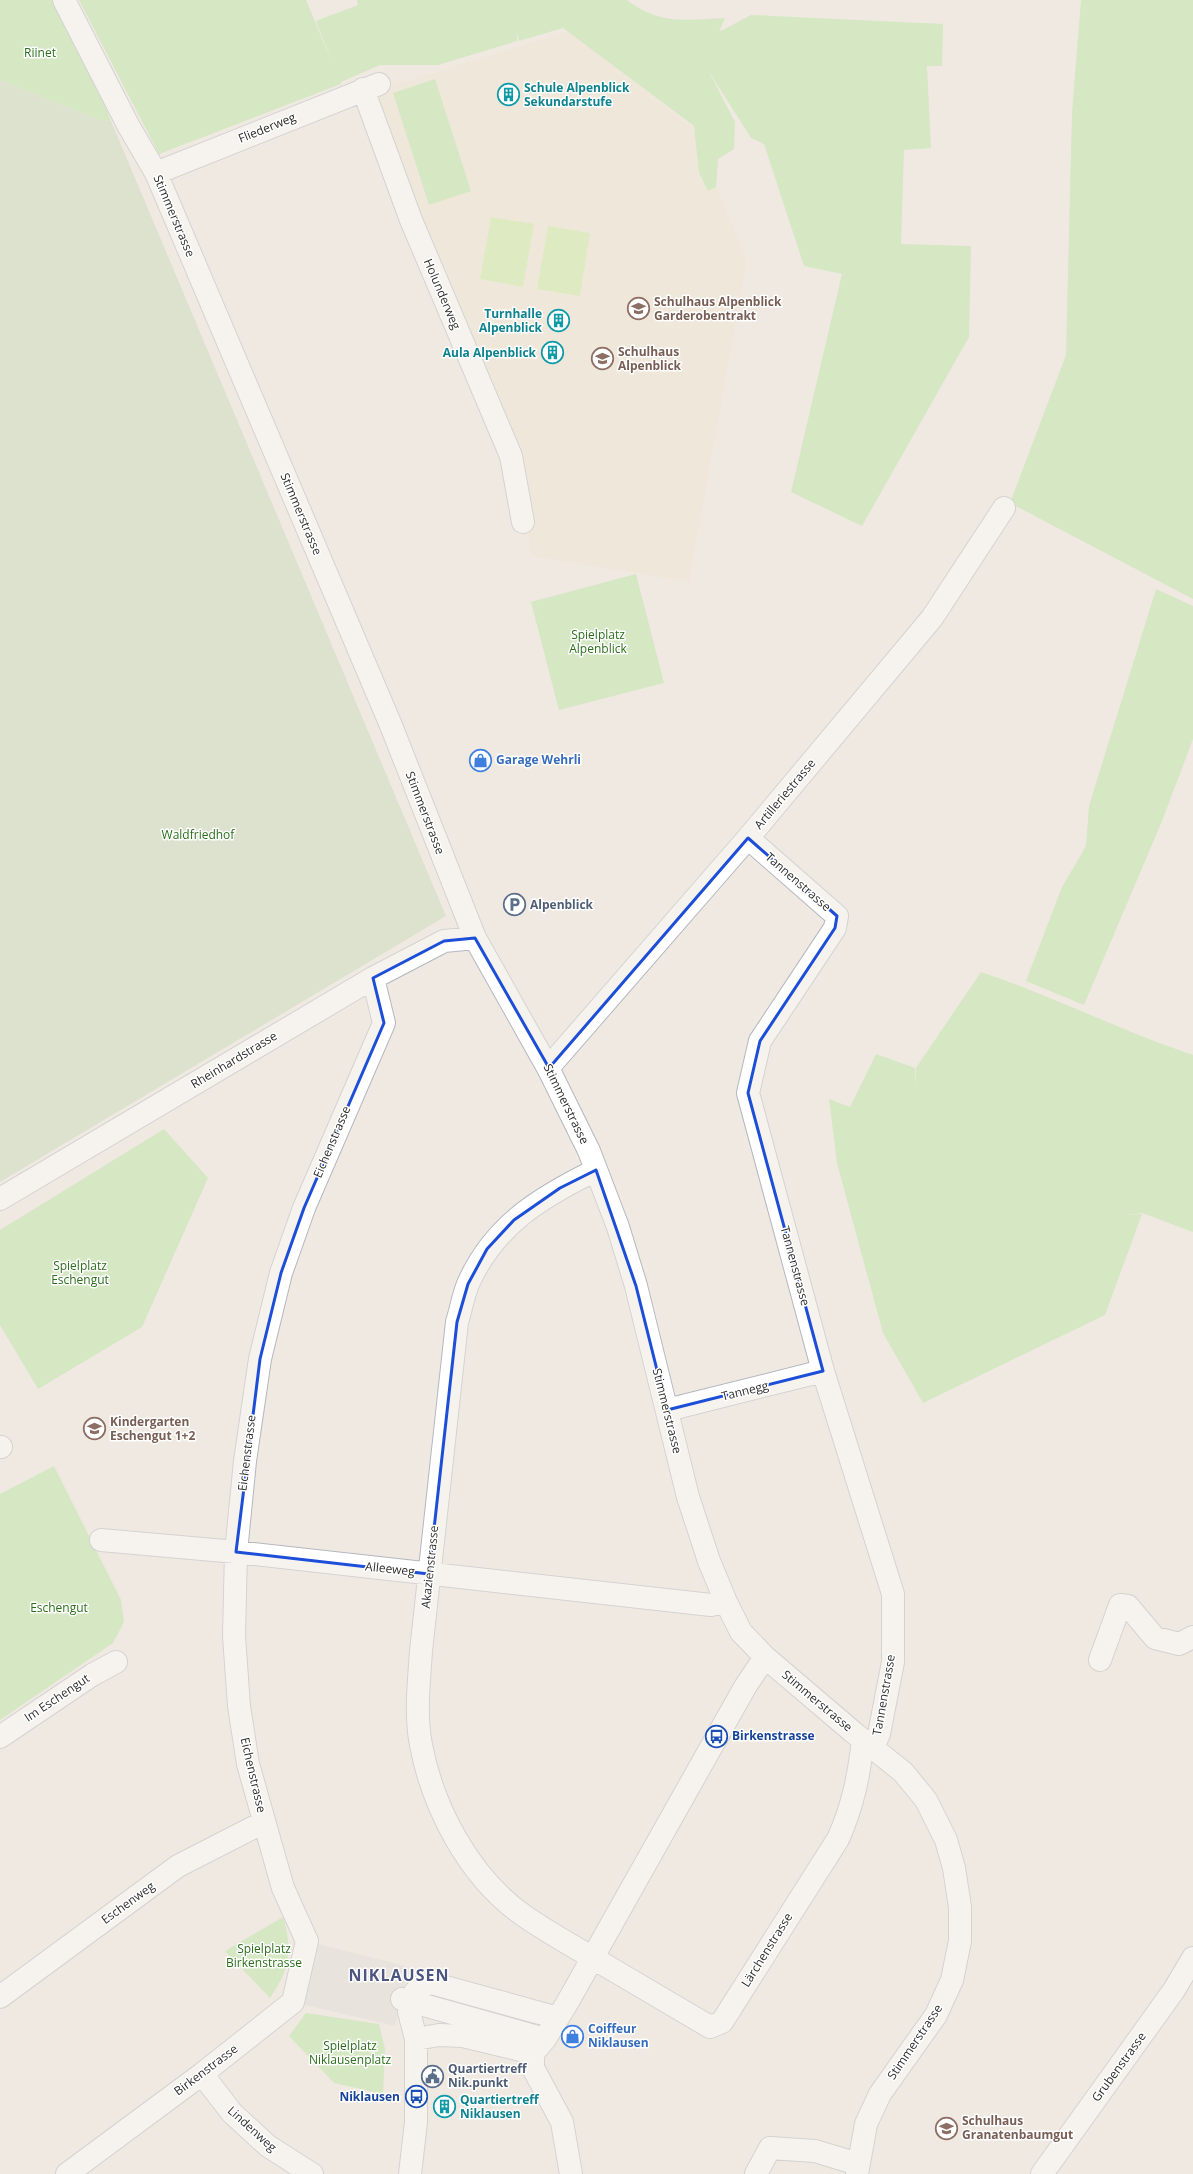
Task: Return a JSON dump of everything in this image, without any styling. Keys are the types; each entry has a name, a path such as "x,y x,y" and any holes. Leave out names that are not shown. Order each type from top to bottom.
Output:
{"street":[{"name":"Stimmerstrasse","path":"64,0 128,125 156,173 390,723 475,938 548,1068 596,1170 618,1227 636,1286 688,1497 726,1602 741,1632 765,1657 903,1772 926,1800 940,1825 954,1868 960,1907 960,1941 952,1980 936,2015 880,2094 866,2124 857,2169"},
{"name":"Fliederweg","path":"156,173 371,87"},
{"name":"Holunderweg","path":"371,87 411,220 511,456 523,522"},
{"name":"Artilleriestrasse","path":"548,1068 748,838 932,618 1004,508"},
{"name":"Tannenstrasse","path":"748,838 837,916 835,928 760,1041 748,1093 823,1371 893,1594 893,1662 879,1734 868,1744"},
{"name":"Rheinhardstrasse","path":"0,1199 373,978 444,941 475,938"},
{"name":"Eichenstrasse","path":"307,1941 282,1888 248,1764 239,1706 234,1636 236,1552 245,1462 260,1359 281,1273 304,1208 384,1023 373,978"},
{"name":"Akazienstrasse","path":"593,1957 522,1914 495,1889 474,1865 451,1832 436,1799 421,1744 417,1701 429,1574 457,1322 468,1284 487,1249 514,1220 560,1188 596,1170"},
{"name":"Tannegg","path":"666,1410 823,1371"},
{"name":"Alleeweg","path":"101,1540 236,1552 711,1605 726,1602"},
{"path":"1100,1660 1120,1605 1128,1606 1155,1638 1179,1644 1193,1637"},
{"path":"571,2174 562,2122 532,2068 539,2046 558,2018 745,1687 765,1657"},
{"name":"Im Eschengut","path":"0,1737 92,1675 116,1662"},
{"name":"Lärchenstrasse","path":"593,1957 710,2027 722,2022 838,1839 849,1814 868,1744"},
{"name":"Eschenweg","path":"0,1997 178,1866 264,1822"},
{"name":"Birkenstrasse","path":"67,2174 202,2074 293,2002 307,1941"},
{"name":"Grubenstrasse","path":"1042,2174 1174,1990 1193,1958"},
{"path":"406,2000 418,1989 431,1983 558,2018"},
{"path":"406,2000 416,2039 416,2122 410,2174"},
{"path":"406,2000 539,2046"},
{"path":"416,2039 439,2035 464,2036 539,2046"},
{"name":"Lindenweg","path":"202,2074 237,2118 268,2146 312,2174"},
{"path":"756,2174 770,2148 815,2151 857,2169"}],"highlighted area":[{"path":"748,838 837,916 835,928 760,1041 748,1093 823,1371 667,1410 636,1286 596,1170 560,1188 514,1220 487,1249 468,1284 457,1322 429,1574 236,1552 260,1359 281,1273 304,1208 384,1023 373,978 444,941 475,938 549,1068"}],"shaded area":[{"name":"Schulhaus Alpenblick","path":"568,31 693,127 747,261 689,582 531,556 517,456 414,214 374,91"},
{"path":"307,1941 409,1967 395,2026 293,2002"}],"green space":[{"name":"Riinet","path":"0,0 62,0 111,121 97,119 0,80"},
{"path":"79,0 306,0 334,67 316,21 358,5 357,0 627,0 650,14 662,17 686,20 725,18 719,32 751,15 943,24 942,66 927,66 931,148 904,150 901,244 971,246 969,337 862,526 791,492 842,274 804,266 764,144 751,138 708,70 735,122 734,149 718,159 716,187 708,191 699,172 694,126 563,28 519,41 517,32 517,41 438,65 380,65 341,82 341,84 159,154"},
{"path":"1081,0 1193,0 1193,599 1010,503 1066,355 1072,113"},
{"path":"435,79 471,191 429,205 393,93"},
{"name":"Waldfriedhof","path":"0,80 97,119 111,121 446,916 0,1182"},
{"path":"491,217 534,224 523,287 480,279"},
{"path":"548,226 590,233 580,296 537,289"},
{"name":"Spielplatz Alpenblick","path":"636,574 664,683 559,710 531,602"},
{"path":"1156,589 1193,606 1193,739 1162,821 1084,1005 1026,981 1062,887 1086,846 1089,806"},
{"path":"981,972 1008,981 1166,1046 1193,1055 1193,1232 1142,1213 1124,1215 1142,1214 1105,1315 923,1403 883,1333 837,1163 829,1099 850,1107 876,1054 915,1068 915,1090 916,1068"},
{"name":"Spielplatz Eschengut","path":"164,1129 208,1178 142,1327 38,1389 0,1325 0,1230"},
{"name":"Eschengut","path":"54,1466 121,1600 124,1622 113,1643 0,1720 0,1494"},
{"name":"Spielplatz Birkenstrasse","path":"283,1917 288,1940 288,1959 282,1978 270,1998 225,1951"},
{"name":"Spielplatz Niklausenplatz","path":"306,2013 379,2024 385,2049 383,2094 334,2083 289,2036"}],"place":[{"name":"Schule Alpenblick Sekundarstufe","path":"508,95"},
{"name":"Schulhaus Alpenblick Garderobentrakt","path":"639,309"},
{"name":"Turnhalle Alpenblick","path":"558,321"},
{"name":"Aula Alpenblick","path":"552,353"},
{"name":"Schulhaus Alpenblick","path":"602,359"},
{"name":"Garage Wehrli","path":"481,760"},
{"name":"Alpenblick","path":"515,905"},
{"name":"Kindergarten Eschengut 1+2","path":"94,1429"},
{"name":"Birkenstrasse","path":"717,1736"},
{"name":"Coiffeur Niklausen","path":"572,2036"},
{"name":"Quartiertreff Nik.punkt","path":"432,2076"},
{"name":"Niklausen","path":"416,2097"},
{"name":"Quartiertreff Niklausen","path":"445,2107"},
{"name":"Schulhaus Granatenbaumgut","path":"947,2128"}],"district":[{"name":"NIKLAUSEN","path":"399,1975"}]}
